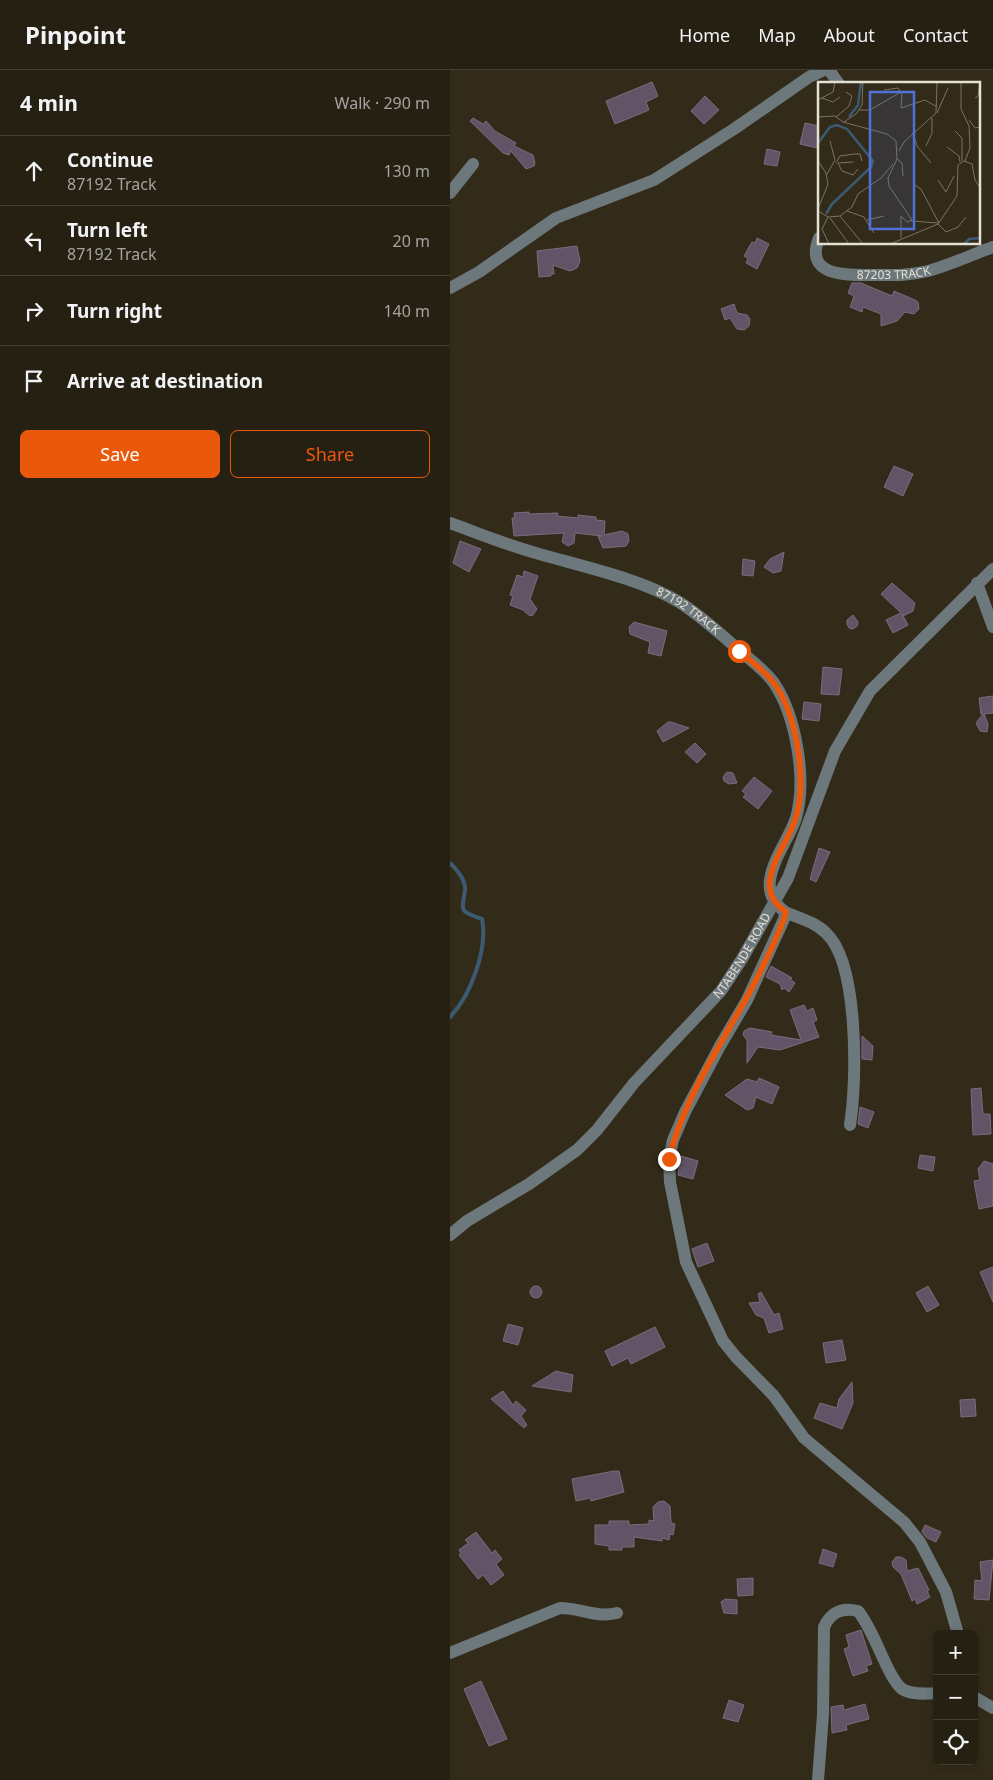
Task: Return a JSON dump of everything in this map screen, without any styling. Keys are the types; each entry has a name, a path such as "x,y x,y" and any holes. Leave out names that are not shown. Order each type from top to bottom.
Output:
{"street":[{"path":"450,288 479,272 556,218 654,180 734,129 809,77 824,70"},
{"path":"829,70 838,82"},
{"path":"450,193 473,164"},
{"name":"87203 TRACK","path":"818,242 816,251 817,260 826,270 848,276 905,276 928,271 993,247"},
{"name":"87192 TRACK","path":"450,523 532,553 611,575 678,601 707,622 773,681 785,704 795,736 799,780 796,818 774,864 770,880 770,892 774,903"},
{"name":"NTABENDE ROAD","path":"450,1235 467,1221 552,1168 577,1150 597,1130 634,1084 720,991 742,959 788,878 835,751 870,690 993,569"},
{"path":"977,583 993,627"},
{"path":"774,903 786,912 812,923 826,932 836,945 842,959 852,1014 855,1077 850,1125"},
{"path":"786,912 747,1000 720,1046 673,1140 669,1159 670,1182 686,1262 723,1341 736,1357 774,1396 804,1438 904,1522 920,1542 946,1592 957,1630"},
{"path":"450,1653 560,1608 570,1608 593,1615 616,1613"},
{"path":"818,1780 823,1715 824,1627 828,1618 842,1609 858,1612 867,1621 894,1681 903,1690 914,1693 933,1693"},
{"path":"978,1699 993,1708"}],"building":[{"path":"652,82 658,96 646,102 649,110 615,124 606,101"},
{"path":"705,96 719,110 704,124 691,111"},
{"path":"473,118 483,124 486,121 495,131 516,143 514,146 533,155 534,166 526,169 511,151 509,155 503,153 470,121"},
{"path":"805,123 818,126 817,148 800,144"},
{"path":"767,149 780,152 777,166 764,164"},
{"path":"757,238 769,244 757,269 746,263 748,258 744,256 752,242 755,243"},
{"path":"577,246 580,261 577,268 570,271 553,265 554,274 539,277 537,251"},
{"path":"852,283 861,283 892,296 894,291 918,302 919,309 914,314 905,312 897,321 881,326 881,314 863,307 862,312 850,307 854,296 848,293"},
{"path":"734,304 737,313 747,315 750,319 749,326 744,330 737,329 730,318 725,320 721,309"},
{"path":"894,466 913,474 903,496 884,487"},
{"path":"529,512 529,514 558,513 557,516 578,518 578,515 596,517 596,520 605,521 604,535 622,531 628,534 629,541 626,546 603,548 598,536 602,536 575,533 574,543 568,546 562,542 564,533 514,536 512,518 515,518 514,513"},
{"path":"460,541 481,549 469,572 453,563"},
{"path":"784,552 781,571 773,573 764,567 770,559"},
{"path":"743,559 755,561 753,576 742,575"},
{"path":"524,571 538,576 530,599 537,609 530,616 523,610 510,605 513,596 510,595 517,575 523,577"},
{"path":"892,583 915,603 913,611 903,616 908,625 893,633 886,620 901,613 881,594"},
{"path":"853,615 858,622 857,626 853,629 849,628 847,620"},
{"path":"634,622 667,631 661,656 648,653 650,642 630,634 629,627"},
{"path":"823,667 842,669 839,695 821,694"},
{"path":"993,696 993,713 984,714 988,724 987,732 980,731 976,723 983,714 981,714 979,698"},
{"path":"804,702 821,704 819,721 802,719"},
{"path":"668,722 689,728 663,742 657,731"},
{"path":"695,743 706,754 697,763 685,752"},
{"path":"727,772 733,773 737,783 729,784 724,781 723,777"},
{"path":"754,777 772,791 758,809 743,797 746,794 742,791"},
{"path":"819,848 830,852 816,882 810,879"},
{"path":"771,966 792,978 790,979 795,983 789,992 784,988 782,990 780,984 766,977"},
{"path":"804,1005 807,1011 813,1008 817,1020 813,1022 819,1037 780,1050 758,1047 747,1063 747,1040 743,1035 744,1031 750,1028 772,1032 771,1035 801,1040 790,1010"},
{"path":"862,1036 873,1046 872,1060 862,1059"},
{"path":"759,1078 779,1087 772,1104 756,1097 753,1108 747,1110 725,1095 747,1079 757,1082"},
{"path":"981,1088 983,1114 990,1114 991,1134 973,1135 971,1089"},
{"path":"860,1107 874,1112 868,1128 858,1124"},
{"path":"920,1155 935,1157 933,1171 918,1168"},
{"path":"681,1156 698,1161 693,1179 678,1175"},
{"path":"984,1161 993,1164 993,1206 979,1209 974,1181 980,1180 978,1169"},
{"path":"707,1243 714,1261 698,1267 692,1249"},
{"path":"993,1267 993,1302 980,1272"},
{"path":"538,1286 541,1287 541,1297 534,1298 531,1297 530,1290 531,1287"},
{"path":"928,1286 939,1305 927,1312 916,1293"},
{"path":"761,1292 774,1315 779,1313 783,1329 769,1333 764,1318 756,1315 749,1303 760,1302 758,1294"},
{"path":"508,1324 523,1328 518,1345 503,1341"},
{"path":"655,1327 665,1347 631,1364 628,1358 612,1366 605,1351"},
{"path":"842,1340 846,1360 826,1363 823,1343"},
{"path":"556,1371 573,1375 571,1392 532,1386"},
{"path":"852,1382 853,1403 842,1429 814,1418 820,1403 837,1408 839,1399"},
{"path":"503,1391 513,1405 516,1401 526,1410 521,1416 527,1425 524,1428 491,1399"},
{"path":"975,1399 976,1416 961,1417 960,1400"},
{"path":"619,1471 624,1492 591,1501 590,1498 576,1501 572,1479"},
{"path":"664,1501 670,1506 671,1523 675,1524 673,1535 670,1534 669,1540 662,1538 662,1541 634,1537 634,1547 622,1547 622,1550 609,1550 609,1546 595,1544 595,1525 609,1525 609,1521 629,1521 629,1525 649,1524 649,1520 654,1521 653,1507 658,1502"},
{"path":"925,1525 941,1532 936,1542 927,1538 922,1532"},
{"path":"476,1532 492,1553 495,1550 502,1559 496,1564 504,1575 491,1585 483,1575 478,1579 459,1555 461,1553 459,1550 468,1543 465,1540"},
{"path":"823,1549 837,1554 833,1567 819,1563"},
{"path":"896,1557 906,1560 907,1571 918,1568 929,1590 927,1591 930,1597 917,1604 915,1599 912,1601 901,1574 893,1567 892,1562"},
{"path":"993,1560 989,1600 974,1599 975,1580 982,1581 980,1562"},
{"path":"753,1578 753,1595 738,1596 737,1579"},
{"path":"725,1599 737,1600 737,1614 724,1613 721,1602"},
{"path":"861,1630 872,1664 866,1666 868,1671 853,1676 844,1649 849,1647 846,1635"},
{"path":"481,1681 507,1739 489,1746 464,1689"},
{"path":"729,1700 744,1705 738,1722 723,1718"},
{"path":"865,1704 869,1719 846,1725 847,1730 832,1733 831,1707 843,1705 844,1710"}],"waterway":[{"path":"450,863 463,879 465,887 463,909 465,912 482,919 483,931 480,957 476,971 465,997 450,1017"}],"route":[{"path":"669,1159 673,1140 685,1112 747,1000 786,912 774,903 769,886 774,864 796,818 799,797 799,763 795,736 785,704 773,681 739,651"}]}
